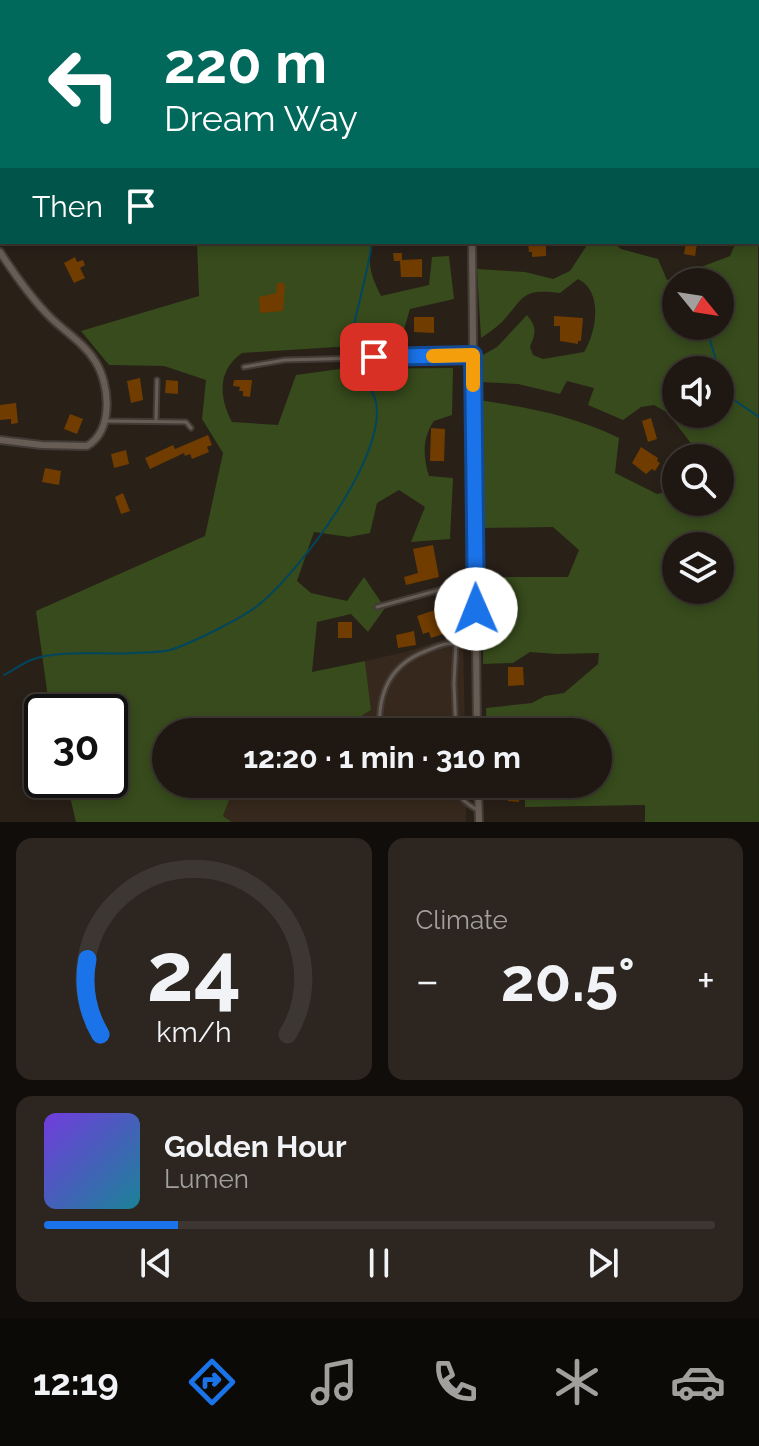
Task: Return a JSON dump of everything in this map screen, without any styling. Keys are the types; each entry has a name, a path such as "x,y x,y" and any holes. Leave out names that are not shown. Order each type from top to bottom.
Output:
{"street":[{"path":"472,244 477,718"},
{"path":"0,252 31,296 95,361 104,389 106,421 98,438 83,446 0,440"},
{"path":"479,798 479,822"}],"lane":[{"path":"244,367 285,360 473,355"},
{"path":"156,421 157,380"},
{"path":"106,421 186,422 191,428"},
{"path":"377,607 476,580"},
{"path":"381,718 386,688 399,666 412,656 441,645 456,644 467,638 476,639"},
{"path":"455,718 456,644"},
{"path":"461,798 479,811"}],"shaded area":[{"path":"463,633 465,718 358,718 371,710 365,661"},
{"path":"230,798 466,798 466,822 232,822 223,816"}],"green space":[{"path":"197,244 373,244 371,269 381,296 429,285 432,257 449,256 454,299 410,309 399,346 242,353 224,376 223,394 232,422 278,425 296,375 340,369 453,368 452,415 434,421 427,434 425,448 429,476 453,478 450,539 411,542 425,507 399,490 377,503 370,533 349,537 314,532 297,581 311,593 347,601 364,577 385,608 368,632 351,614 317,622 312,672 365,661 371,710 358,718 152,718 152,798 230,798 223,816 232,822 76,822 70,798 128,798 128,694 48,694 36,611 205,536 223,453 202,419 206,380 164,366 109,365 81,331 199,296"},
{"path":"588,244 615,244 621,249 658,259 662,268 662,340 734,340 734,268 698,268 730,256 735,244 758,244 759,822 645,822 645,805 525,807 525,798 612,798 612,718 486,718 486,708 532,703 545,696 564,693 598,664 599,653 530,652 513,663 483,664 484,577 568,577 579,550 553,527 481,528 479,400 567,418 619,438 615,473 657,494 662,493 662,516 734,516 734,444 691,444 679,428 734,428 734,356 662,356 662,410 654,405 641,407 623,420 588,405 594,388 567,381 560,394 518,384 480,382 481,356 497,347 527,315 534,330 530,347 533,355 543,359 584,352 592,333 595,312 591,293 578,279 560,293 538,292 525,296 502,322 481,338 477,269 525,272 553,279 570,271"}],"building":[{"path":"528,244 546,244 546,256 532,257 532,252 529,252"},
{"path":"686,244 697,244 695,256 684,254"},
{"path":"393,253 402,253 402,260 422,259 422,277 401,277 400,261 394,261"},
{"path":"75,257 77,262 83,260 85,265 80,268 85,278 74,283 64,263"},
{"path":"277,283 285,286 283,311 260,313 259,297 276,293"},
{"path":"554,316 583,318 578,344 560,341 560,326 554,326"},
{"path":"414,317 434,317 434,333 414,332"},
{"path":"140,378 143,400 131,403 127,381"},
{"path":"166,380 178,381 178,394 165,393"},
{"path":"234,380 252,380 250,397 243,396 240,387 233,386"},
{"path":"16,403 18,423 11,424 11,419 0,420 0,405"},
{"path":"70,414 83,419 77,434 64,429"},
{"path":"651,418 657,439 648,442 642,421"},
{"path":"431,428 445,429 444,461 430,461"},
{"path":"208,435 212,445 207,447 209,452 192,459 190,454 185,456 184,453 150,469 145,458 173,445 175,449"},
{"path":"641,447 658,458 660,463 655,471 652,469 646,474 632,463"},
{"path":"126,450 129,464 114,468 111,454"},
{"path":"45,468 61,471 59,485 42,482"},
{"path":"123,493 130,511 121,514 115,497"},
{"path":"433,545 439,577 406,585 404,577 418,573 413,549"},
{"path":"435,610 443,634 431,638 429,632 423,634 417,616"},
{"path":"338,622 352,622 352,638 338,638"},
{"path":"414,631 416,645 398,648 396,635"},
{"path":"508,667 523,667 524,685 508,686"}],"waterway":[{"path":"349,352 372,244"},
{"path":"710,340 715,356"},
{"path":"4,675 31,660 54,655 170,650 217,630 261,603 318,539 338,510 368,451 376,425 376,402 369,386 350,360"},
{"path":"734,400 759,417"}],"slow traffic":[{"path":"433,356 473,355 473,385"}],"route":[{"path":"374,357 473,355 476,609"}]}
